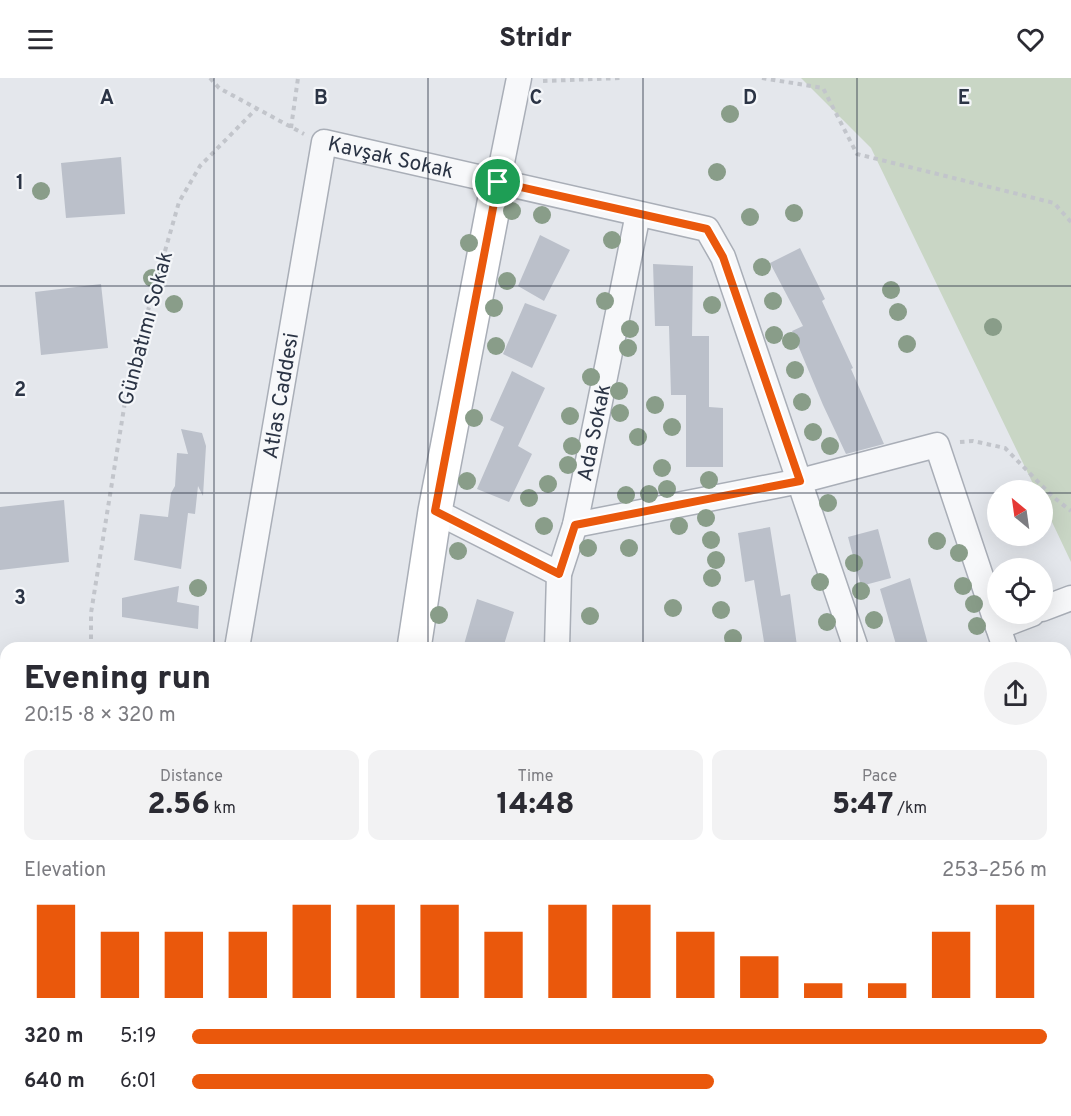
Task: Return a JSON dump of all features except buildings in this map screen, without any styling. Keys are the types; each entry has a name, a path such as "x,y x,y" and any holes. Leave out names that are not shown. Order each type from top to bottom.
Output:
{"street":[{"path":"415,642 435,511 518,80"},
{"name":"Kavşak Sokak","path":"324,142 707,229 723,257 800,481"},
{"name":"Atlas Caddesi","path":"238,642 324,142"},
{"name":"Ada Sokak","path":"558,642 559,574 575,525 638,214"},
{"path":"575,525 800,481 937,446 1001,637 1019,624"},
{"path":"800,481 854,642"},
{"path":"435,511 559,574"},
{"path":"1053,605 1071,598"}],"path":[{"name":"Kavşak Sokak","path":"210,78 219,88 291,128 324,142"},
{"path":"291,128 298,78"},
{"path":"518,80 621,78"},
{"path":"762,78 823,88 857,154 1054,203 1071,222"},
{"name":"Günbatımı Sokak","path":"91,642 91,613 129,377 179,202 200,166 257,108"},
{"path":"937,446 973,441 1005,448 1052,496 1071,511"}],"green space":[{"path":"801,78 1071,78 1071,562 1053,524 1053,480 1031,480 871,148"}],"route":[{"path":"498,182 707,229 723,257 800,481 575,525 559,574 435,511 498,182"}]}
